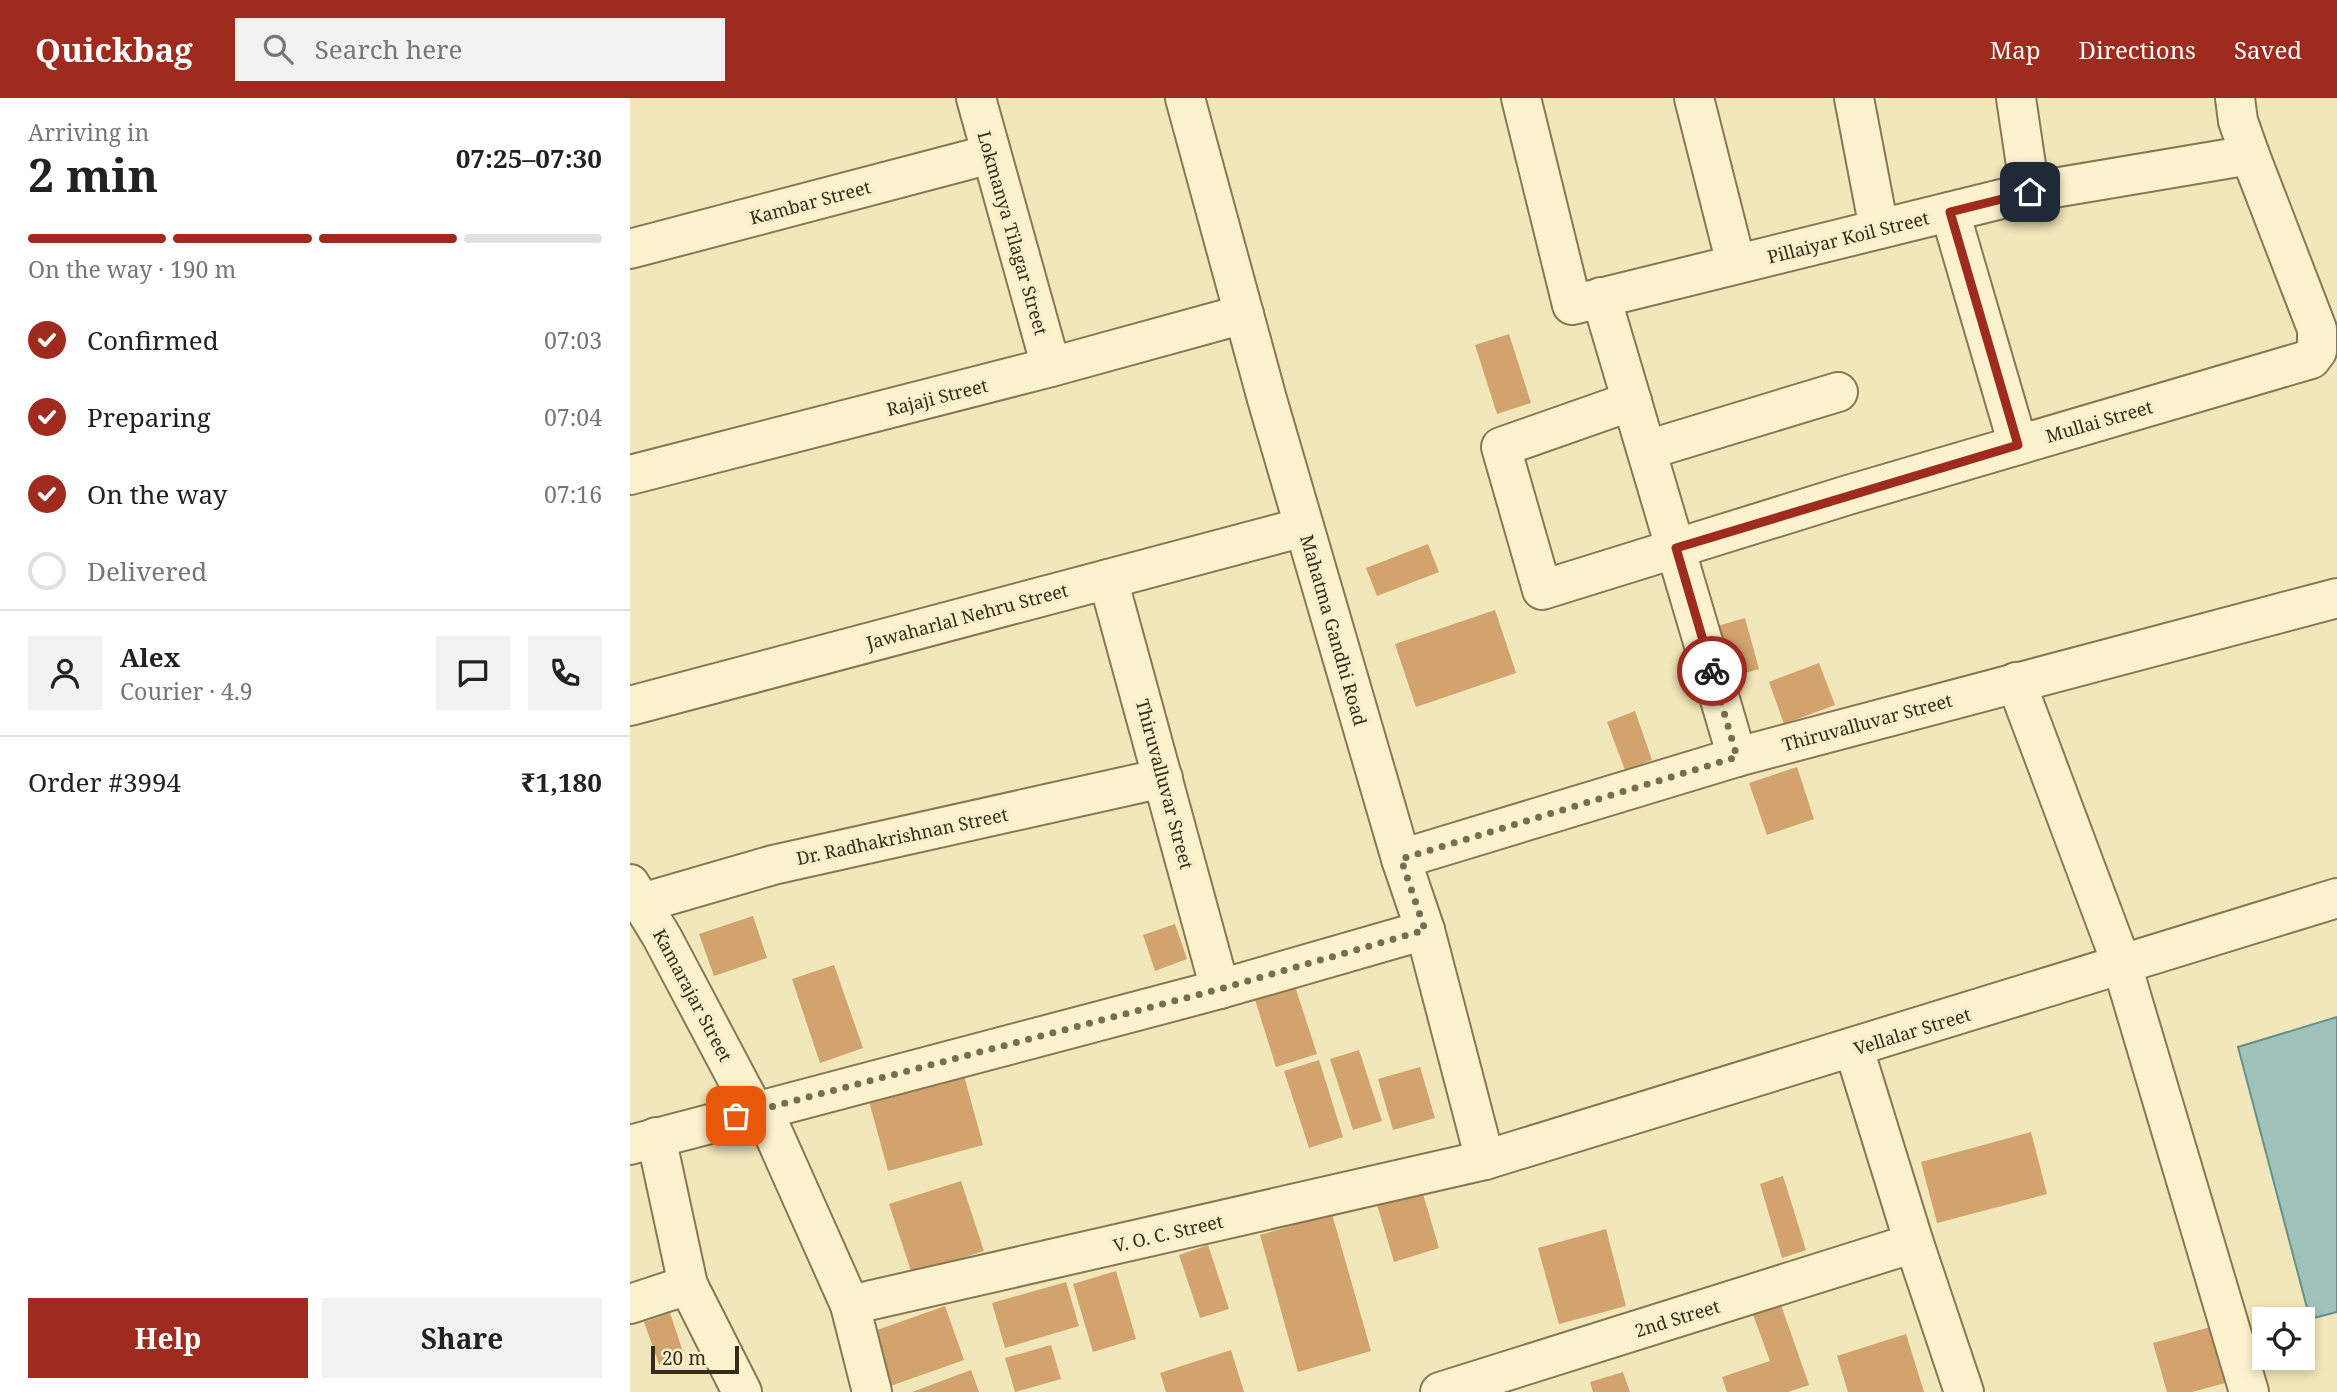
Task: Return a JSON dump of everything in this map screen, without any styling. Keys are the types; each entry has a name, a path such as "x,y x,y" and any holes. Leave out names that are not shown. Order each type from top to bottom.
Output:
{"street":[{"name":"Lokmanya Tilagar Street","path":"976,98 1051,367"},
{"name":"Mahatma Gandhi Road","path":"1185,98 1304,527 1401,859 1425,930 1485,1160"},
{"path":"1521,98 1586,301 1632,401 1737,757"},
{"path":"1694,98 1736,264"},
{"path":"1854,98 1879,229"},
{"path":"2016,98 2030,192"},
{"path":"2235,98 2238,121 2250,155"},
{"name":"Kambar Street","path":"630,249 991,155"},
{"name":"Pillaiyar Koil Street","path":"1586,301 2030,192 2250,155"},
{"name":"Mullai Street","path":"1632,401 1501,447 1542,590 2018,445 2302,363 2317,352 2317,329 2250,155"},
{"path":"1950,212 2018,445"},
{"name":"Rajaji Street","path":"630,475 1051,367 1244,314"},
{"path":"1647,450 1838,392"},
{"name":"Jawaharlal Nehru Street","path":"630,706 1304,527"},
{"name":"Thiruvalluvar Street","path":"1108,579 1220,989"},
{"name":"Thiruvalluvar Street","path":"1401,859 1737,757 2337,598"},
{"path":"2016,682 2122,965 2249,1392"},
{"name":"Dr. Radhakrishnan Street","path":"636,893 1164,778"},
{"name":"Kamarajar Street","path":"636,893 758,1109 850,1306 872,1392"},
{"name":"Vellalar Street","path":"1485,1160 1854,1049 2337,898"},
{"path":"742,1392 688,1285 643,1141 1220,989 1425,930"},
{"path":"1854,1049 1914,1243 1964,1392"},
{"name":"V. O. C. Street","path":"850,1306 1485,1160"},
{"name":"2nd Street","path":"1440,1392 1914,1243"},
{"path":"630,1304 688,1285"}],"water":[{"path":"2337,1017 2337,1312 2315,1318 2315,1307 2307,1307 2238,1047"}],"building":[{"path":"1509,334 1531,403 1497,414 1475,345"},
{"path":"1428,544 1439,572 1377,596 1366,568"},
{"path":"1495,610 1516,673 1416,707 1395,644"},
{"path":"1745,618 1759,669 1728,678 1714,627"},
{"path":"1819,663 1835,705 1784,724 1769,682"},
{"path":"1635,711 1652,760 1625,770 1607,722"},
{"path":"1797,767 1814,819 1767,835 1749,783"},
{"path":"753,916 767,958 714,976 699,934"},
{"path":"1175,924 1187,959 1155,971 1143,935"},
{"path":"834,965 863,1048 820,1063 792,979"},
{"path":"1292,977 1317,1054 1276,1067 1252,990"},
{"path":"1359,1050 1382,1121 1353,1130 1330,1059"},
{"path":"1319,1060 1343,1137 1309,1148 1284,1071"},
{"path":"961,1065 983,1145 888,1171 866,1090"},
{"path":"1420,1067 1435,1118 1393,1130 1378,1079"},
{"path":"2031,1132 2047,1194 1937,1223 1921,1162"},
{"path":"1783,1176 1806,1250 1782,1258 1760,1184"},
{"path":"961,1181 984,1251 912,1274 889,1204"},
{"path":"1420,1184 1439,1248 1394,1262 1375,1198"},
{"path":"1332,1214 1371,1351 1298,1372 1260,1235"},
{"path":"1606,1229 1626,1306 1559,1324 1538,1248"},
{"path":"1208,1245 1229,1309 1200,1318 1179,1255"},
{"path":"1116,1271 1136,1339 1093,1352 1073,1284"},
{"path":"1066,1282 1079,1326 1005,1348 992,1303"},
{"path":"1780,1302 1809,1385 1788,1392 1727,1392 1722,1377 1770,1361 1752,1312"},
{"path":"945,1306 964,1360 882,1389 863,1335"},
{"path":"670,1313 685,1358 660,1367 644,1322"},
{"path":"2214,1326 2229,1382 2192,1392 2167,1392 2153,1343"},
{"path":"1906,1334 1924,1392 1848,1392 1837,1356"},
{"path":"1051,1345 1061,1379 1015,1392 1005,1358"},
{"path":"1231,1350 1244,1392 1166,1392 1160,1373"},
{"path":"971,1370 979,1392 912,1392"},
{"path":"1623,1372 1630,1392 1593,1392 1590,1382"}],"way so far":[{"path":"736,1116 1220,989 1425,930 1401,859 1737,757 1712,671"}],"route":[{"path":"1712,671 1676,548 2018,445 1950,212 2030,192"}]}
